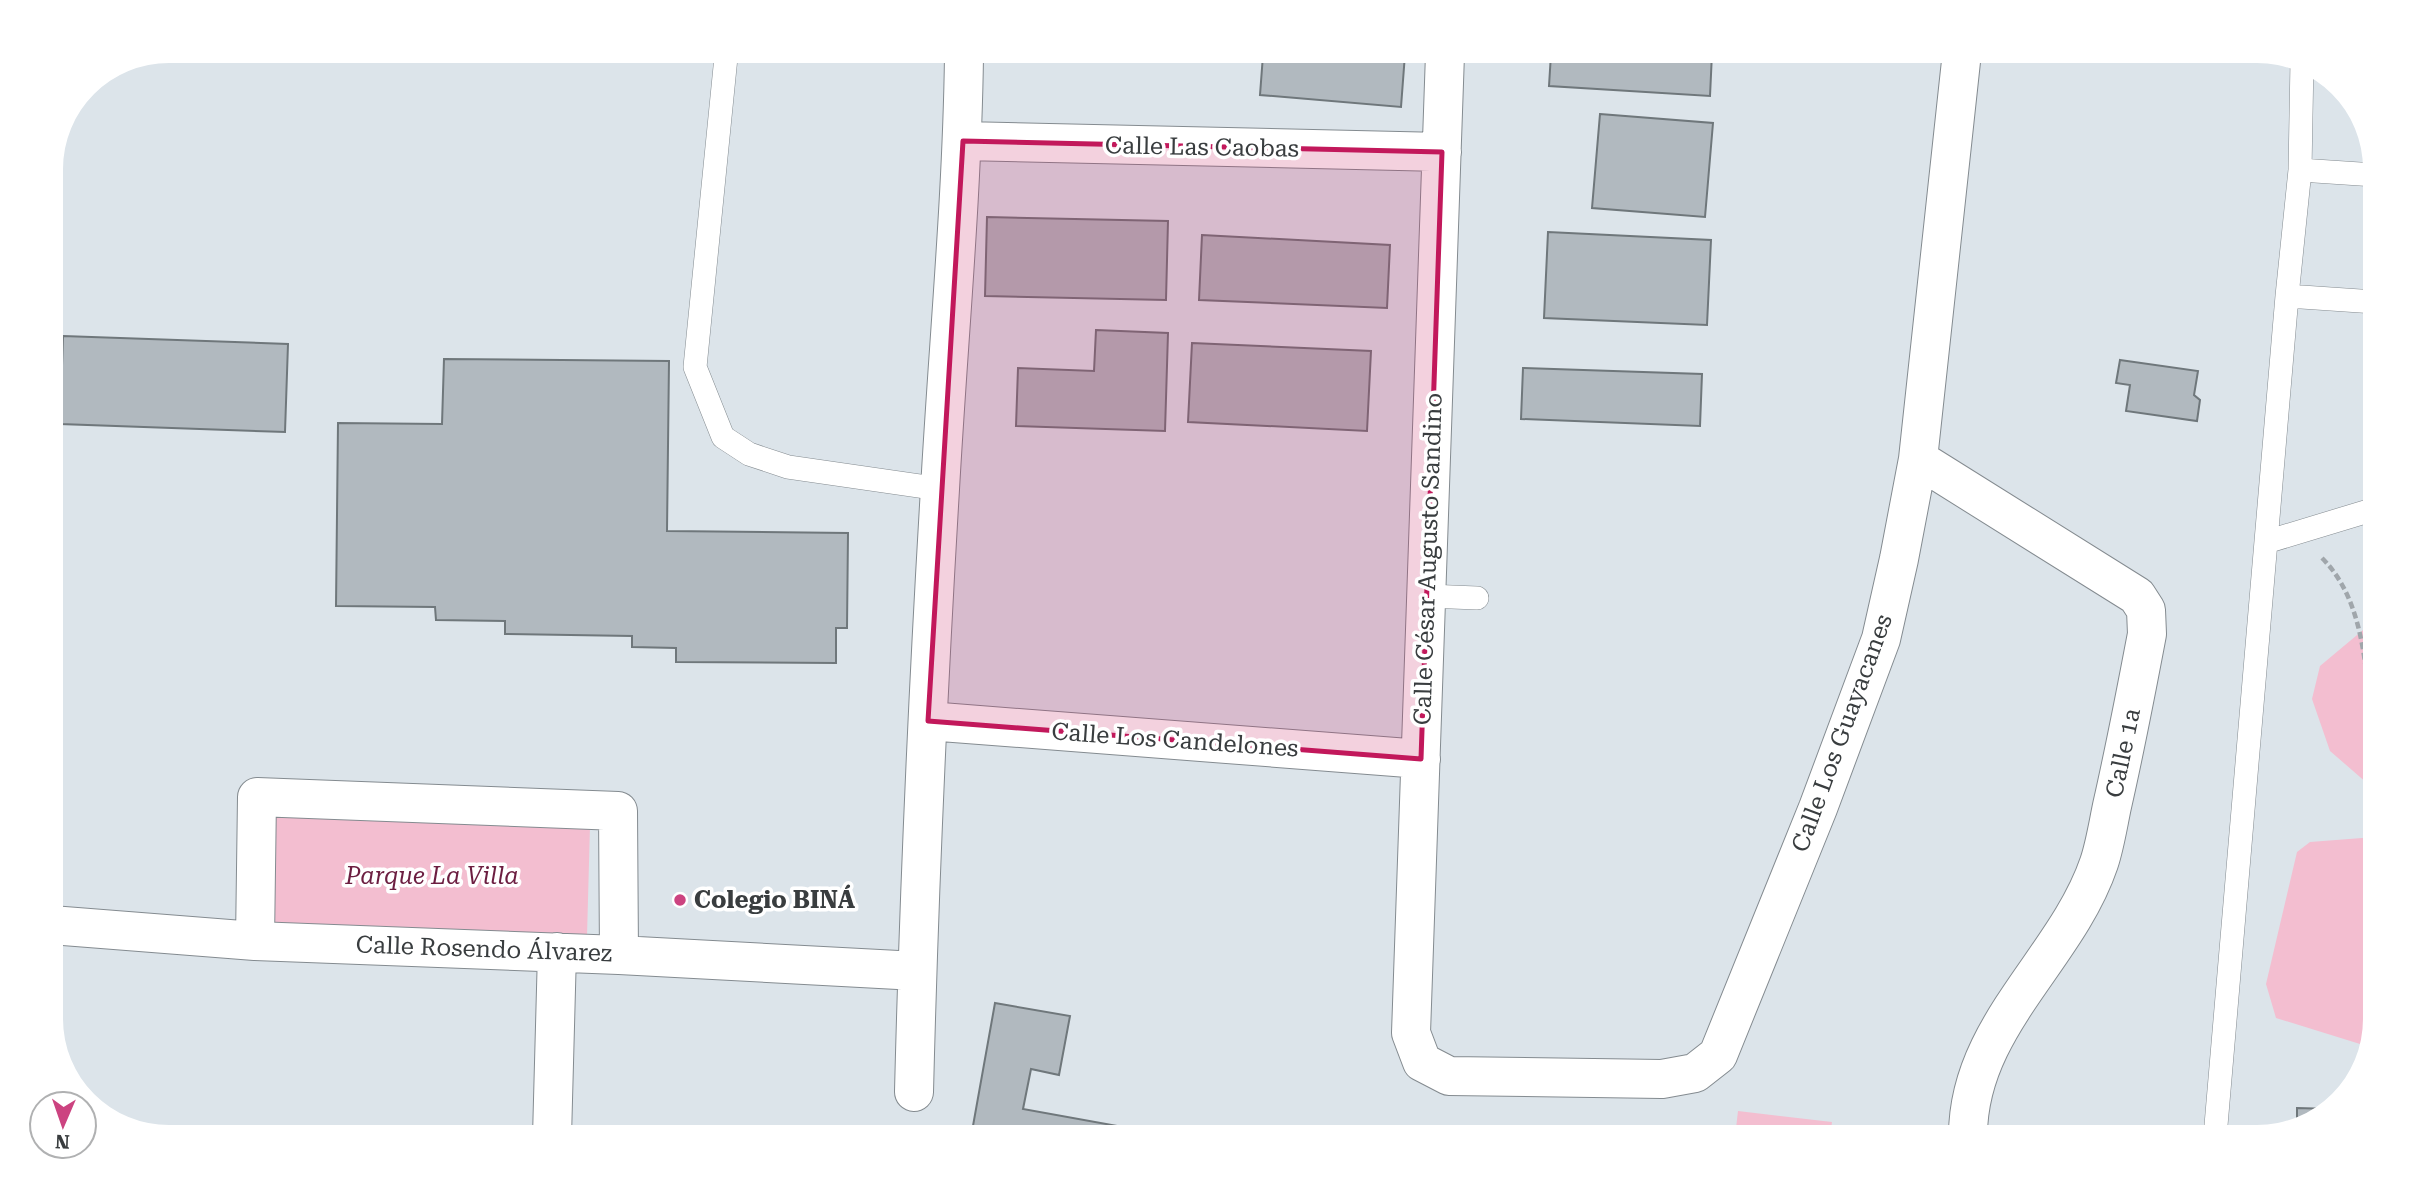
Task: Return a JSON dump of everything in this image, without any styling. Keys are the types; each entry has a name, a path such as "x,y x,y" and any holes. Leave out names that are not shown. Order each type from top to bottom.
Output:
{"street":[{"path":"914,1092 928,721 963,141 964,63"},
{"name":"Calle César Augusto Sandino","path":"1422,1062 1411,1033 1445,63"},
{"name":"Calle Los Guayacanes","path":"1422,1062 1449,1076 1662,1079 1695,1073 1718,1055 1818,808 1881,639 1918,459 1961,63"},
{"name":"Calle Las Caobas","path":"963,141 1442,152"},
{"name":"Calle 1a","path":"1918,459 2137,596 2146,610 2147,634 2119,779 2099,863 2079,908 2010,1009 1989,1046 1973,1087 1969,1125"},
{"name":"Calle Los Candelones","path":"928,721 1422,759"},
{"path":"255,941 257,797 618,811 619,955"},
{"name":"Calle Rosendo Álvarez","path":"63,926 255,941 556,952 917,971"},
{"path":"552,1125 556,952"}],"lane":[{"path":"725,63 695,367 723,437 749,454 788,467 940,489"},
{"path":"2216,1125 2300,170 2302,73"},
{"path":"2300,170 2363,174"},
{"path":"2287,296 2363,301"},
{"path":"2266,542 2363,513"},
{"path":"1427,596 1477,598"}],"path":[{"path":"2297,533 2334,570 2353,605 2363,656"}],"highlighted area":[{"path":"963,141 1442,152 1421,759 928,721"}],"green space":[{"path":"2363,630 2363,780 2330,751 2312,699 2320,666"},
{"name":"Parque La Villa","path":"276,816 590,826 587,936 273,927"},
{"path":"2363,838 2363,1019 2359,1044 2276,1018 2266,984 2297,852 2310,842"},
{"path":"1738,1111 1832,1122 1832,1125 1736,1125"}],"building":[{"path":"1262,63 1404,63 1401,107 1260,95"},
{"path":"1550,63 1712,63 1710,96 1549,86"},
{"path":"1600,114 1713,123 1705,217 1592,208"},
{"path":"987,217 1168,221 1166,300 985,296"},
{"path":"1548,232 1711,240 1707,325 1544,318"},
{"path":"1202,235 1390,245 1387,308 1199,300"},
{"path":"1096,330 1168,333 1165,431 1016,426 1018,368 1094,371"},
{"path":"63,336 288,344 285,432 63,424"},
{"path":"1192,343 1371,351 1367,431 1188,422"},
{"path":"444,359 669,361 667,531 848,533 847,628 836,628 836,663 676,662 676,648 632,647 632,636 505,634 505,621 436,620 435,607 336,606 338,423 442,424"},
{"path":"2120,360 2198,371 2194,395 2200,400 2197,421 2126,411 2130,385 2116,383"},
{"path":"1523,368 1702,374 1700,426 1521,419"},
{"path":"995,1003 1070,1016 1059,1075 1031,1069 1023,1109 1112,1125 973,1125"},
{"path":"2297,1108 2313,1108 2310,1111 2297,1117"}],"place":[{"name":"Colegio BINÁ","path":"680,900"}]}
